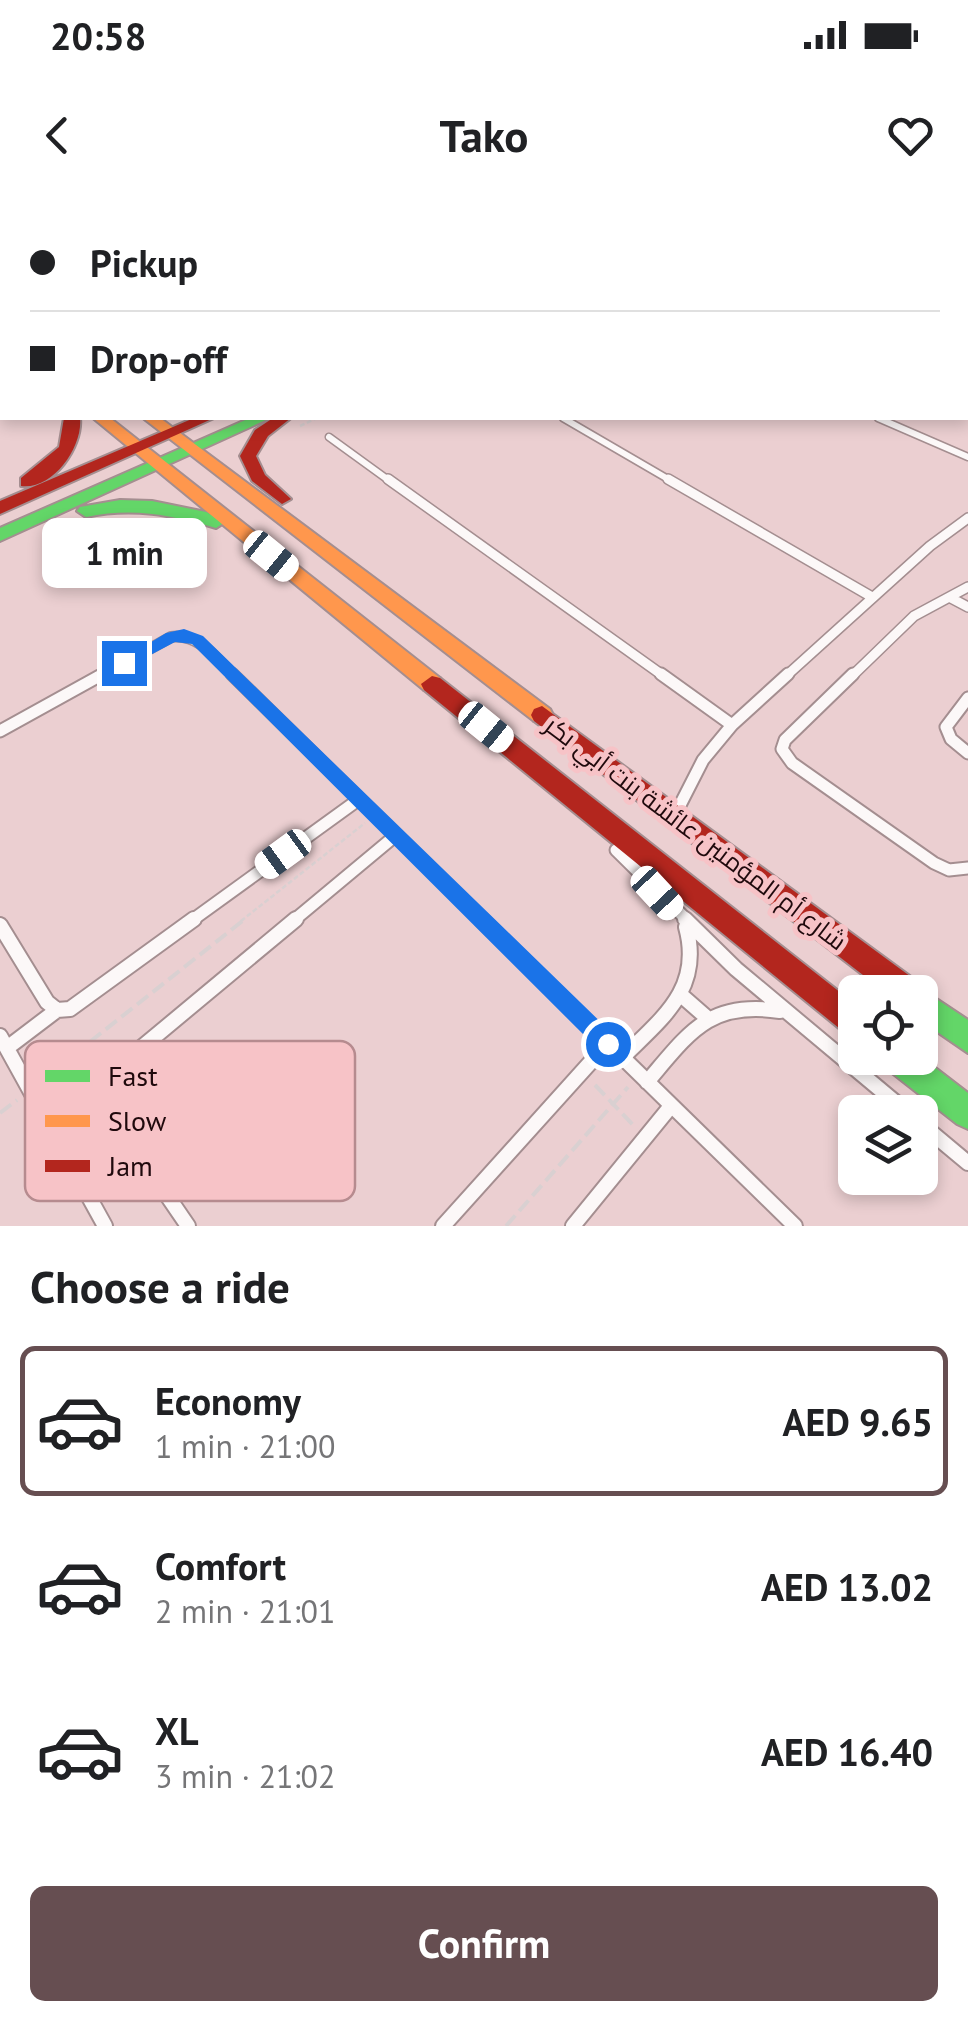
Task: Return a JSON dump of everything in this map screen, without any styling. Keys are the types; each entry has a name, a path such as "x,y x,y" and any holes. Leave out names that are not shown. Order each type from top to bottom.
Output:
{"main road":[{"path":"0,496 58,460 72,443 76,428 73,420"},
{"name":"شارع أم المؤمنين عائشة بنت أبي بكر","path":"103,420 838,1009"},
{"name":"شارع أم المؤمنين عائشة بنت أبي بكر","path":"153,420 885,975"},
{"path":"181,441 204,420"},
{"path":"181,441 228,420"},
{"path":"0,535 167,442 255,420"},
{"path":"280,420 266,427 254,441 248,456 250,465 384,598"},
{"path":"0,508 148,456"},
{"path":"0,521 148,456"},
{"path":"0,546 88,510 138,502 156,502 190,511 240,531"},
{"path":"938,1016 968,1038"},
{"path":"919,1075 968,1114"}],"lane":[{"path":"567,420 872,597"},
{"path":"883,420 968,456"},
{"path":"329,437 732,725"},
{"path":"675,817 703,760 732,725 942,535 968,518"},
{"path":"968,586 914,616 785,740 782,749 792,764 934,864 950,870 968,868"},
{"path":"951,598 968,607"},
{"path":"0,731 171,637 184,635 197,640 794,1226"},
{"path":"968,698 946,727 951,739 968,753"},
{"path":"548,776 684,921 886,1095"},
{"path":"25,1084 3,1042 58,1010 70,1009 358,800"},
{"path":"149,1041 395,836"},
{"path":"622,1058 682,996 692,967 690,936 684,921"},
{"path":"0,924 47,1002 58,1010"},
{"path":"682,996 705,1016"},
{"path":"643,1078 705,1016 735,1007 786,1012"},
{"path":"443,1226 608,1044"},
{"path":"574,1226 672,1106"},
{"path":"938,1138 968,1163"},
{"path":"92,1201 106,1226"},
{"path":"171,1201 188,1226"}],"path":[{"path":"90,1041 374,816"},
{"path":"582,1072 646,1138"},
{"path":"506,1226 613,1104 643,1078"},
{"path":"0,1113 25,1092"}],"traffic: fast":[{"path":"0,535 258,420"},
{"path":"86,511 152,506 216,522"},
{"path":"938,1016 968,1038"},
{"path":"920,1075 968,1113"}],"traffic: slow":[{"path":"103,420 432,684"},
{"path":"154,420 542,715"}],"traffic: jam":[{"path":"27,482 54,464 67,448 72,420"},
{"path":"0,508 201,420"},
{"path":"280,420 261,433 248,456 258,477 282,499"},
{"path":"432,684 838,1009"},
{"path":"542,715 886,975"}],"route":[{"path":"124,663 171,637 184,635 197,640 608,1044"}]}
